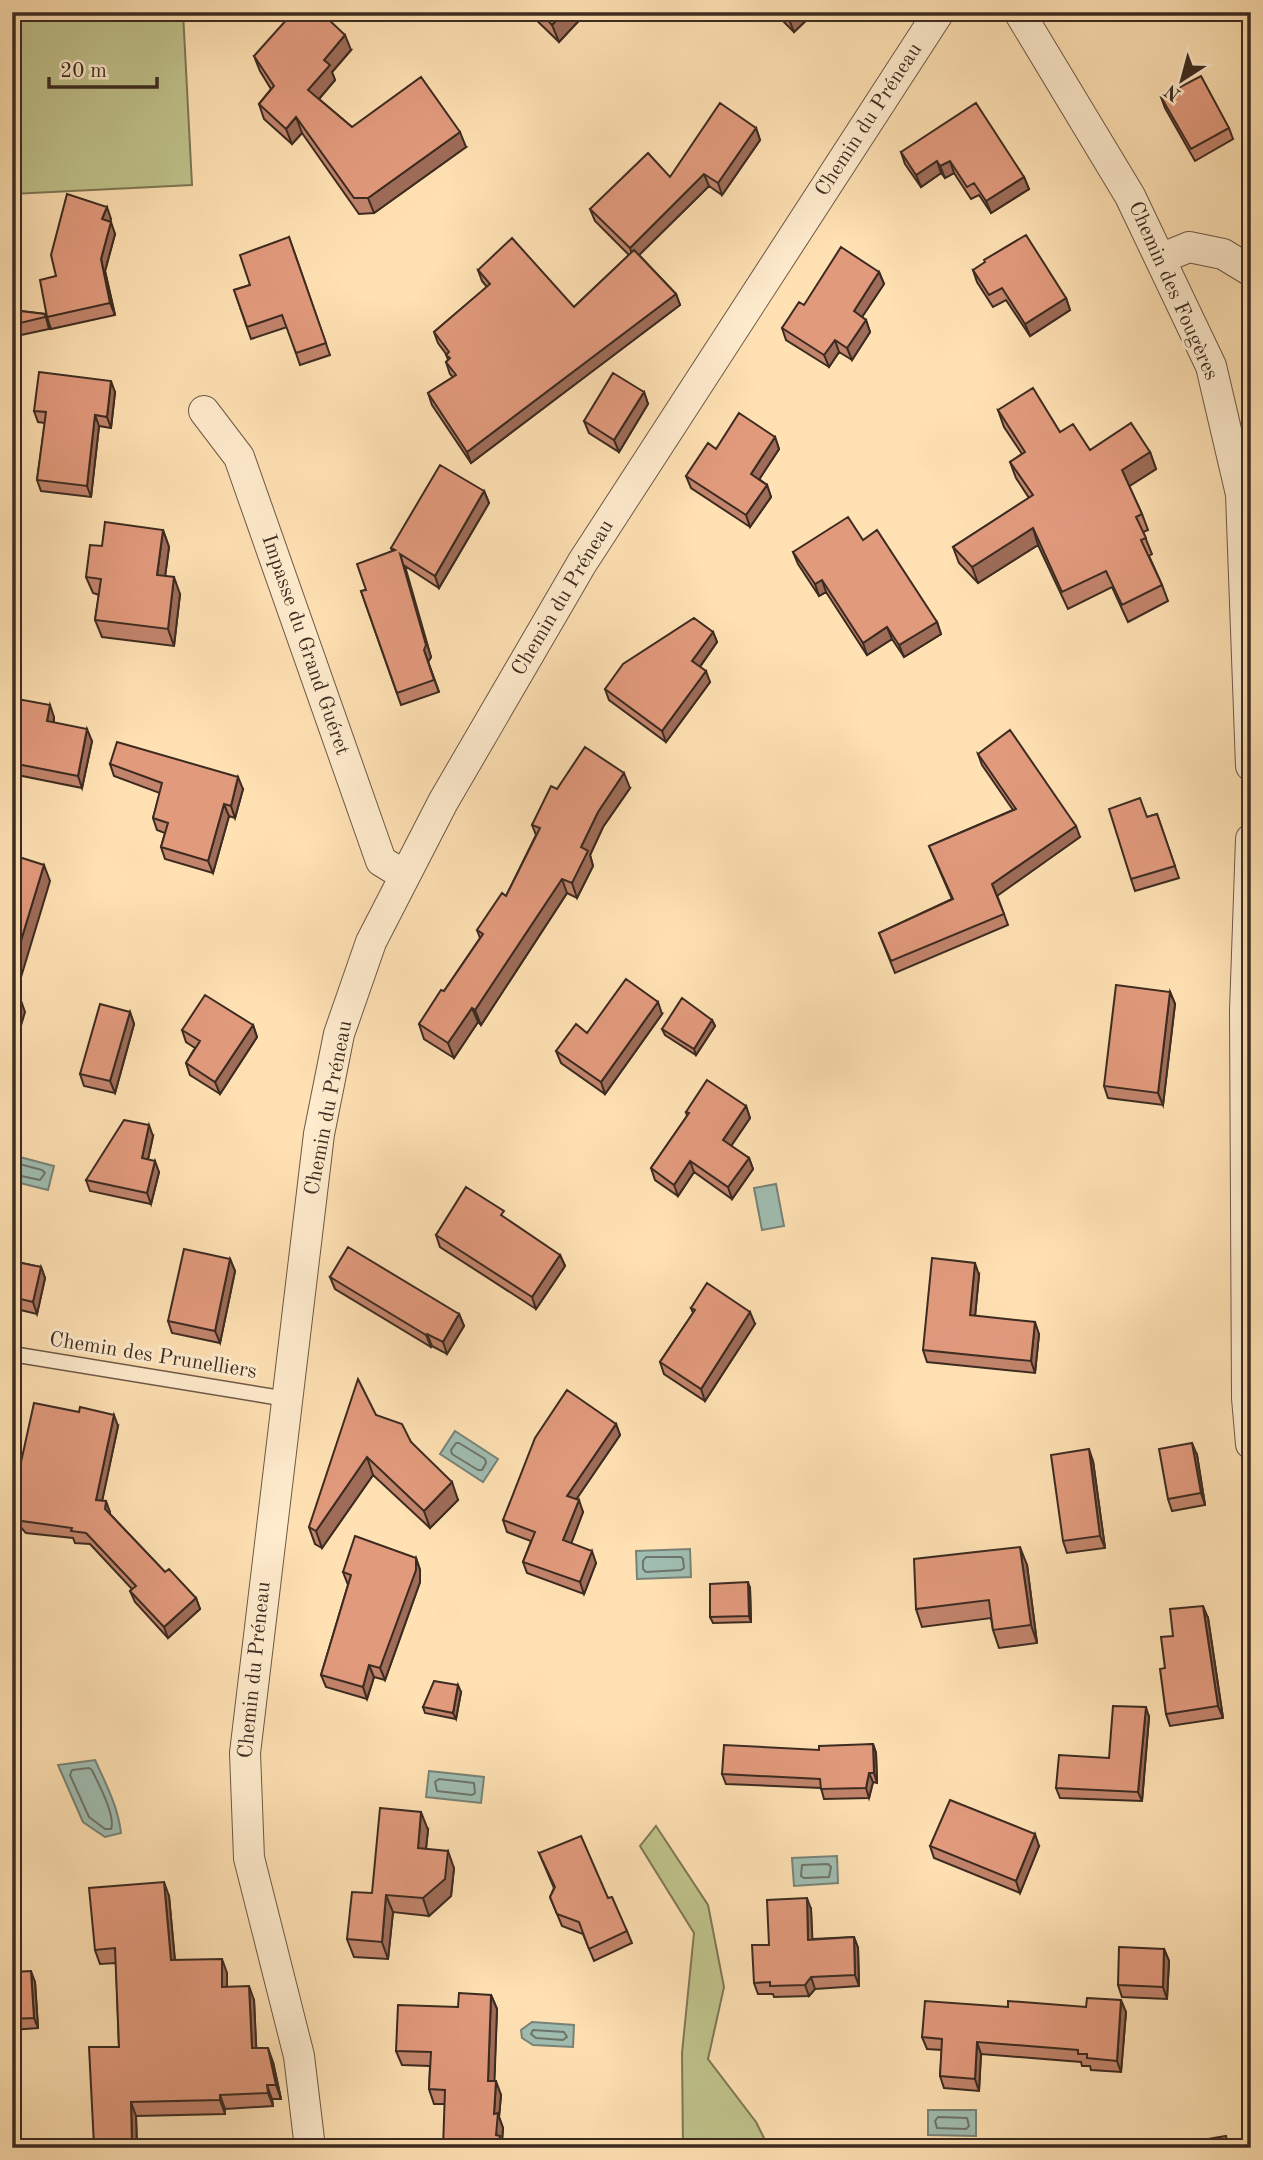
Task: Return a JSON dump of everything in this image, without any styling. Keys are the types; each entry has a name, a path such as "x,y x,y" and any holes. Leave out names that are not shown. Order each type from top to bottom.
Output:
{"street":[{"name":"Chemin du Préneau","path":"310,2148 299,2056 249,1858 245,1753 319,1134 339,1034 371,942 404,875 443,802 582,563 939,12"},
{"name":"Chemin des Fougères","path":"1019,12 1130,196 1211,366 1241,494 1251,766"},
{"path":"1160,259 1189,247 1223,254 1251,271"},
{"name":"Impasse du Grand Guéret","path":"204,411 239,457 381,861 404,875"},
{"path":"1251,839 1247,1384 1251,1444"}],"lane":[{"name":"Chemin des Prunelliers","path":"12,1354 287,1399"}],"green space":[{"path":"12,12 183,12 192,185 12,194"},
{"path":"656,1826 708,1905 724,1987 708,2059 756,2122 769,2148 683,2148 682,2053 694,1933 640,1846"}],"water":[{"path":"12,1155 54,1166 48,1190 12,1181"},
{"path":"776,1184 784,1226 762,1230 754,1188"},
{"path":"455,1431 498,1459 483,1482 440,1454"},
{"path":"690,1549 691,1577 637,1579 636,1551"},
{"path":"95,1760 114,1805 121,1833 105,1837 83,1822 58,1765"},
{"path":"429,1771 484,1777 481,1803 426,1797"},
{"path":"837,1856 838,1883 794,1886 792,1858"},
{"path":"532,2022 574,2025 573,2047 533,2045 522,2038 521,2030"},
{"path":"928,2110 976,2110 976,2136 928,2135"}],"building":[{"path":"540,12 564,12 552,25"},
{"path":"288,18 327,18 345,35 324,60 330,65 308,90 352,127 421,77 460,132 368,198 354,198 296,117 286,129 259,104 274,86 254,56"},
{"path":"1201,76 1229,128 1191,149 1161,97"},
{"path":"720,103 756,128 718,183 704,174 630,248 590,209 648,153 670,177"},
{"path":"976,103 1024,177 986,201 974,183 967,187 950,161 940,166 937,161 916,175 901,152"},
{"path":"67,194 107,207 102,219 111,222 101,259 110,303 47,317 40,280 56,276 51,255"},
{"path":"1026,235 1066,298 1025,324 1002,288 989,295 973,270 985,262 984,260"},
{"path":"289,237 326,343 296,353 282,315 247,327 234,290 250,285 240,255"},
{"path":"512,238 574,307 634,250 676,294 467,452 428,393 456,375 446,362 450,358 446,355 449,352 434,332 490,284 478,270"},
{"path":"841,247 879,272 854,311 866,320 847,348 835,340 824,355 782,328 799,302 804,305"},
{"path":"12,310 45,314 45,317 12,325"},
{"path":"39,372 111,381 107,417 95,415 87,486 37,480 46,412 34,411"},
{"path":"613,373 644,392 614,440 584,421"},
{"path":"1033,388 1060,432 1073,424 1090,450 1131,423 1150,452 1122,470 1142,514 1136,517 1146,538 1141,540 1162,585 1122,605 1106,571 1062,592 1033,528 972,567 953,547 1033,495 1010,462 1025,452 998,410"},
{"path":"739,413 775,437 751,474 767,485 746,515 686,476 708,443 716,449"},
{"path":"440,465 484,491 435,576 400,554 434,680 397,693 361,591 366,590 357,564 395,550 391,548"},
{"path":"848,517 863,540 877,530 937,622 899,645 887,627 863,643 822,580 815,584 793,552"},
{"path":"105,522 163,530 157,575 174,577 168,629 95,620 101,579 86,577 90,545 102,546"},
{"path":"694,618 713,632 692,661 706,671 662,731 605,689 623,664"},
{"path":"12,698 50,705 47,721 87,729 78,776 12,763"},
{"path":"1010,730 1076,826 992,884 1004,914 891,961 879,933 953,899 929,846 1016,809 978,754"},
{"path":"117,742 238,777 231,806 224,804 208,861 161,847 168,823 153,818 162,783 110,764"},
{"path":"585,747 624,773 598,812 581,847 588,851 572,883 562,879 475,1010 472,1008 448,1043 419,1024 483,934 477,930 502,893 506,896 540,828 532,825 551,786 557,789"},
{"path":"1140,798 1147,817 1157,814 1175,866 1131,879 1109,809"},
{"path":"19,857 44,865 12,970 12,877"},
{"path":"626,979 658,1002 601,1082 556,1051 576,1024 587,1033"},
{"path":"1116,985 1170,992 1158,1093 1104,1086"},
{"path":"12,993 19,995 12,1016"},
{"path":"205,995 253,1025 215,1082 186,1063 200,1041 182,1030"},
{"path":"682,998 712,1020 694,1049 662,1029"},
{"path":"100,1004 130,1012 110,1081 80,1074"},
{"path":"707,1080 746,1106 723,1140 749,1158 728,1187 690,1161 674,1185 651,1168 689,1113 686,1112"},
{"path":"124,1120 149,1125 142,1158 155,1161 147,1193 86,1180"},
{"path":"466,1187 504,1211 501,1215 560,1255 532,1297 436,1235"},
{"path":"348,1247 459,1314 443,1342 426,1335 330,1277"},
{"path":"184,1249 230,1259 215,1331 168,1321"},
{"path":"932,1258 975,1263 970,1315 1035,1322 1031,1361 923,1350"},
{"path":"12,1261 41,1267 33,1302 12,1297"},
{"path":"707,1283 750,1312 701,1389 660,1362 695,1310 691,1308"},
{"path":"358,1379 376,1415 402,1424 411,1442 452,1482 424,1511 367,1457 316,1531 309,1527"},
{"path":"567,1390 616,1424 567,1496 579,1500 563,1540 592,1551 580,1582 523,1562 535,1532 503,1520 535,1438"},
{"path":"34,1403 79,1412 80,1407 114,1415 96,1500 106,1501 105,1509 165,1572 169,1569 196,1598 164,1627 130,1591 136,1586 86,1533 71,1531 72,1528 22,1521 12,1512"},
{"path":"1192,1443 1201,1493 1168,1499 1159,1449"},
{"path":"1089,1449 1100,1536 1063,1541 1051,1455"},
{"path":"355,1536 416,1558 416,1570 380,1668 369,1665 363,1687 321,1675 351,1575 343,1572"},
{"path":"1020,1547 1031,1625 993,1630 989,1600 916,1609 914,1559"},
{"path":"748,1582 749,1616 710,1617 710,1584"},
{"path":"1203,1606 1218,1706 1166,1714 1160,1669 1165,1668 1161,1637 1173,1636 1170,1609"},
{"path":"434,1681 458,1685 453,1713 423,1707"},
{"path":"1113,1706 1146,1707 1138,1792 1056,1788 1059,1755 1109,1758"},
{"path":"873,1744 874,1773 869,1773 866,1788 821,1789 820,1779 722,1774 724,1745 819,1750 819,1746"},
{"path":"950,1800 1035,1834 1016,1881 930,1846"},
{"path":"380,1808 421,1812 418,1848 448,1851 445,1879 423,1898 386,1895 382,1942 347,1939 352,1892 372,1893"},
{"path":"581,1836 608,1898 612,1897 627,1931 589,1949 579,1922 557,1914 550,1897 555,1887 539,1853"},
{"path":"164,1882 171,1960 222,1959 222,1987 249,1986 252,2048 268,2048 276,2085 267,2085 268,2093 220,2095 220,2100 131,2102 132,2144 94,2145 89,2047 119,2047 115,1948 95,1950 89,1888"},
{"path":"807,1898 808,1940 854,1937 855,1975 811,1977 805,1985 770,1986 770,1982 754,1983 752,1945 769,1945 767,1900"},
{"path":"1119,1947 1164,1949 1163,1987 1118,1985"},
{"path":"31,1971 34,2018 12,2019 12,1972"},
{"path":"459,1993 491,1995 488,2081 496,2081 494,2114 498,2113 498,2148 443,2148 445,2090 429,2089 431,2052 396,2051 398,2005 458,2007"},
{"path":"1087,1998 1121,2000 1117,2061 1087,2058 1087,2054 1078,2054 1078,2050 977,2042 975,2079 940,2076 942,2039 922,2037 925,2001 1008,2007 1008,2001 1086,2007"},
{"path":"1226,2136 1228,2148 1156,2148"}]}
